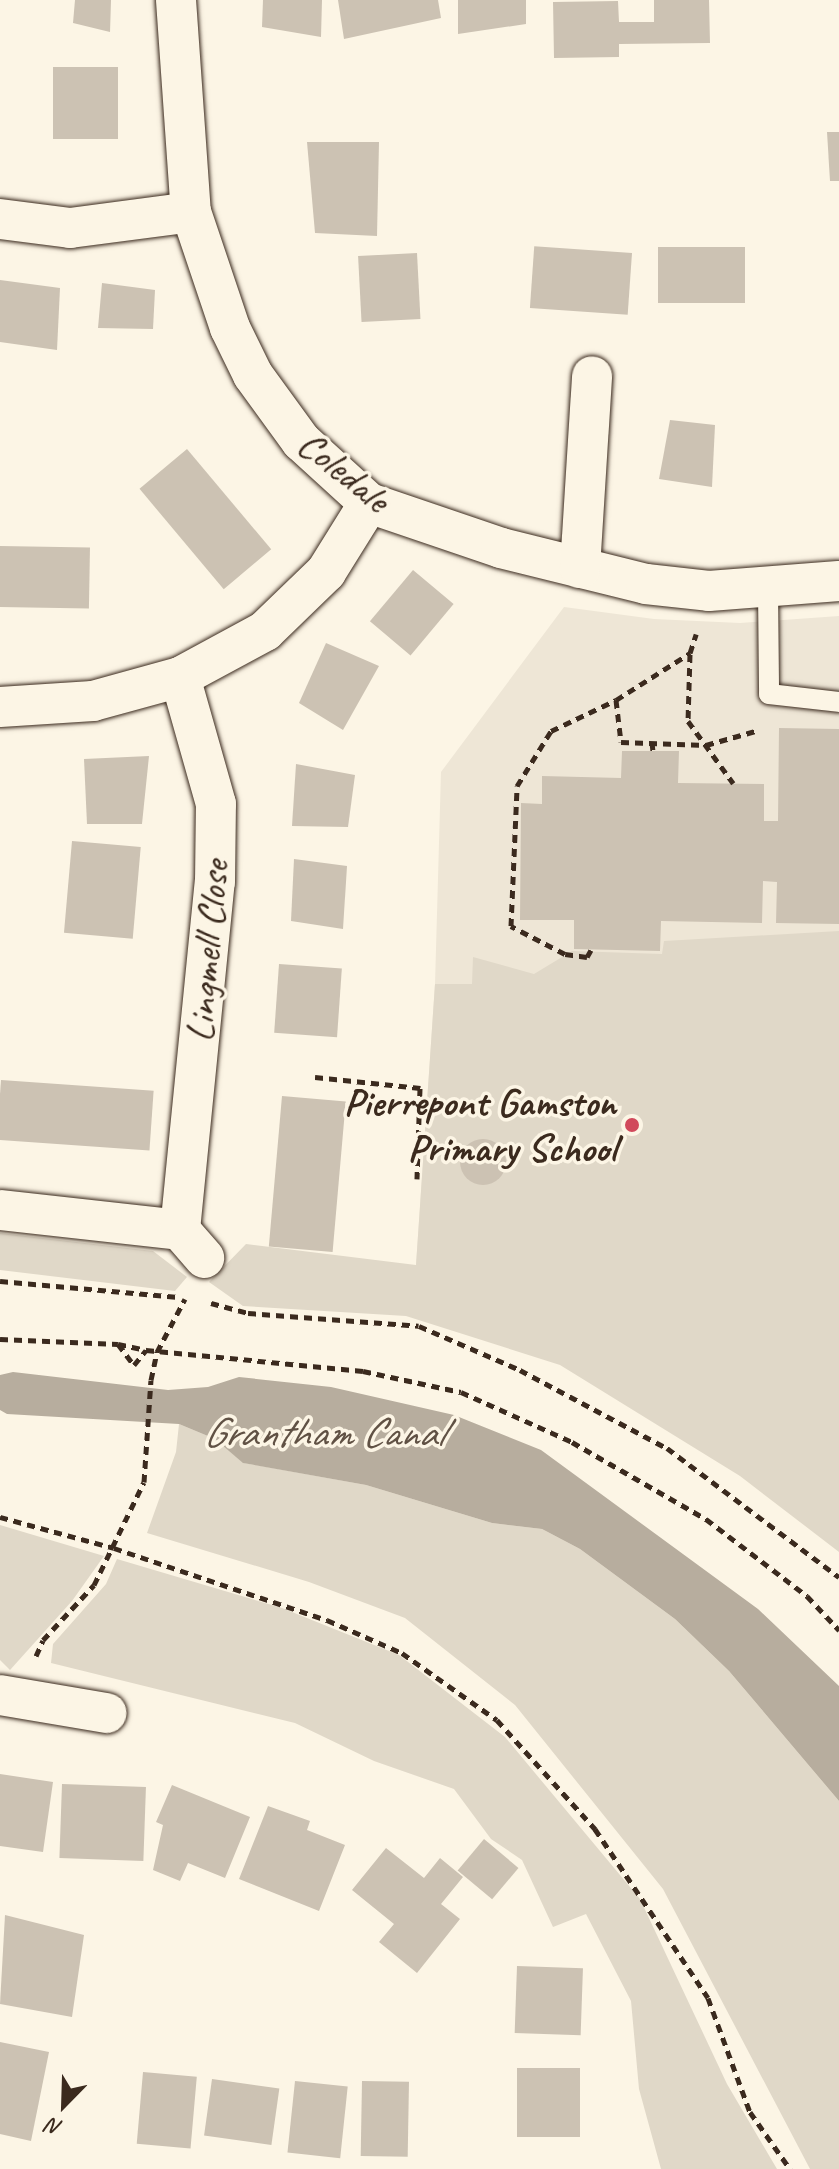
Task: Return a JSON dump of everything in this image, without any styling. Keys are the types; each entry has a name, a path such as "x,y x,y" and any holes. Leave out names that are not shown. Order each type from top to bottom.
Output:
{"street":[{"name":"Coledale","path":"176,0 191,212 230,328 253,375 301,441 369,503 420,524 580,568 709,591 768,590 839,581"},
{"path":"0,219 70,228 191,212"},
{"path":"580,568 592,376"},
{"path":"0,707 93,701 180,677 265,631 326,572 369,503"},
{"name":"Lingmell Close","path":"0,1210 192,1244 215,882 216,804 180,677"},
{"path":"9,1697 106,1713"}],"lane":[{"path":"768,590 769,694 839,702"}],"path":[{"path":"709,591 690,653 688,721 733,783"},
{"path":"591,950 587,957 565,954 511,926 517,786 551,731 616,700 690,653"},
{"path":"616,700 621,742 706,745"},
{"path":"652,742 653,751"},
{"path":"315,1077 420,1088 417,1179"},
{"path":"0,1281 185,1297 248,1313 419,1326 520,1370 667,1448 839,1577"},
{"path":"9,1697 43,1640 94,1585 144,1482 151,1380 157,1352 185,1297"},
{"path":"0,1339 118,1344 157,1352 363,1371 461,1392 572,1442 706,1519 807,1596 839,1630"},
{"path":"118,1344 134,1365 146,1350"},
{"path":"0,1517 114,1548 234,1586 402,1653 497,1720 595,1829 708,1998 750,2112 790,2169"}],"shaded area":[{"name":"Pierrepont Gamston Primary School","path":"564,607 654,619 740,623 839,616 839,1481 416,1266 435,984 441,772"},
{"path":"839,931 839,1552 740,1476 560,1365 406,1316 243,1306 209,1282 246,1244 416,1265 435,984 472,984 473,957 534,974 572,951 662,954 664,941"},
{"path":"0,1233 153,1251 187,1277 175,1291 0,1270"},
{"path":"179,1424 215,1439 244,1463 366,1485 492,1523 542,1529 580,1549 675,1619 729,1671 839,1801 839,2169 810,2169 663,1889 515,1705 405,1618 309,1582 147,1533 176,1452"},
{"path":"0,1525 104,1556 72,1601 10,1670 0,1660"},
{"path":"117,1559 282,1608 399,1655 505,1737 640,1899 727,2084 777,2169 661,2169 639,2089 631,2001 586,1914 553,1927 522,1860 491,1839 454,1789 374,1761 295,1723 51,1663 53,1644 106,1584"}],"water":[{"name":"Grantham Canal","path":"13,1372 168,1390 208,1387 239,1377 331,1387 454,1415 541,1450 758,1609 839,1686 839,1801 729,1671 675,1619 580,1549 542,1529 492,1523 366,1485 243,1463 215,1439 179,1424 7,1414 0,1410 0,1375"}],"building":[{"path":"75,0 111,0 110,32 73,23"},
{"path":"263,0 322,0 321,37 262,27"},
{"path":"338,0 438,0 441,18 344,39"},
{"path":"458,0 526,0 526,24 458,34"},
{"path":"654,0 709,0 710,43 619,44 619,57 554,58 553,2 618,1 619,22 654,22"},
{"path":"53,67 118,67 118,139 53,139"},
{"path":"827,132 839,132 839,181 830,181"},
{"path":"307,142 379,142 377,236 315,233"},
{"path":"534,246 632,253 628,315 530,308"},
{"path":"658,247 745,247 745,303 658,303"},
{"path":"417,253 420,319 362,322 358,256"},
{"path":"0,280 60,288 57,350 0,342"},
{"path":"102,283 155,290 153,329 98,328"},
{"path":"670,420 715,425 712,487 659,479"},
{"path":"187,449 271,549 224,589 140,489"},
{"path":"0,546 90,548 89,609 0,607"},
{"path":"413,570 454,604 411,655 370,621"},
{"path":"326,643 379,666 343,730 299,703"},
{"path":"779,728 839,729 839,924 776,923 777,882 763,881 762,923 661,921 660,951 574,949 574,920 520,920 521,803 542,804 542,776 621,778 622,751 679,751 678,783 764,784 764,821 778,821"},
{"path":"149,756 142,824 87,824 84,759"},
{"path":"296,764 355,775 348,827 292,826"},
{"path":"72,841 141,847 133,939 64,933"},
{"path":"294,859 347,866 343,929 291,921"},
{"path":"279,964 342,968 337,1037 274,1033"},
{"path":"1,1080 154,1091 149,1151 0,1140"},
{"path":"282,1096 346,1102 333,1252 269,1246"},
{"path":"483,1139 499,1146 506,1162 499,1178 483,1185 467,1178 460,1162 467,1146"},
{"path":"0,1774 53,1782 43,1852 0,1846"},
{"path":"62,1784 146,1787 143,1861 59,1858"},
{"path":"172,1785 250,1817 225,1878 188,1863 180,1881 153,1870 163,1825 156,1822"},
{"path":"268,1806 310,1821 307,1830 345,1845 319,1911 239,1879"},
{"path":"484,1839 518,1868 492,1899 458,1870"},
{"path":"386,1848 424,1878 440,1858 463,1877 441,1904 460,1919 417,1973 379,1942 394,1924 352,1890"},
{"path":"5,1915 84,1935 72,2017 0,2004"},
{"path":"517,1966 583,1968 581,2035 515,2033"},
{"path":"0,2042 49,2052 31,2141 0,2134"},
{"path":"517,2068 580,2068 580,2137 517,2137"},
{"path":"143,2072 197,2077 191,2148 137,2144"},
{"path":"212,2079 279,2088 271,2145 204,2135"},
{"path":"295,2081 348,2087 340,2158 287,2153"},
{"path":"362,2081 409,2082 408,2157 361,2156"}],"place":[{"name":"Pierrepont Gamston Primary School","path":"632,1125"}]}
